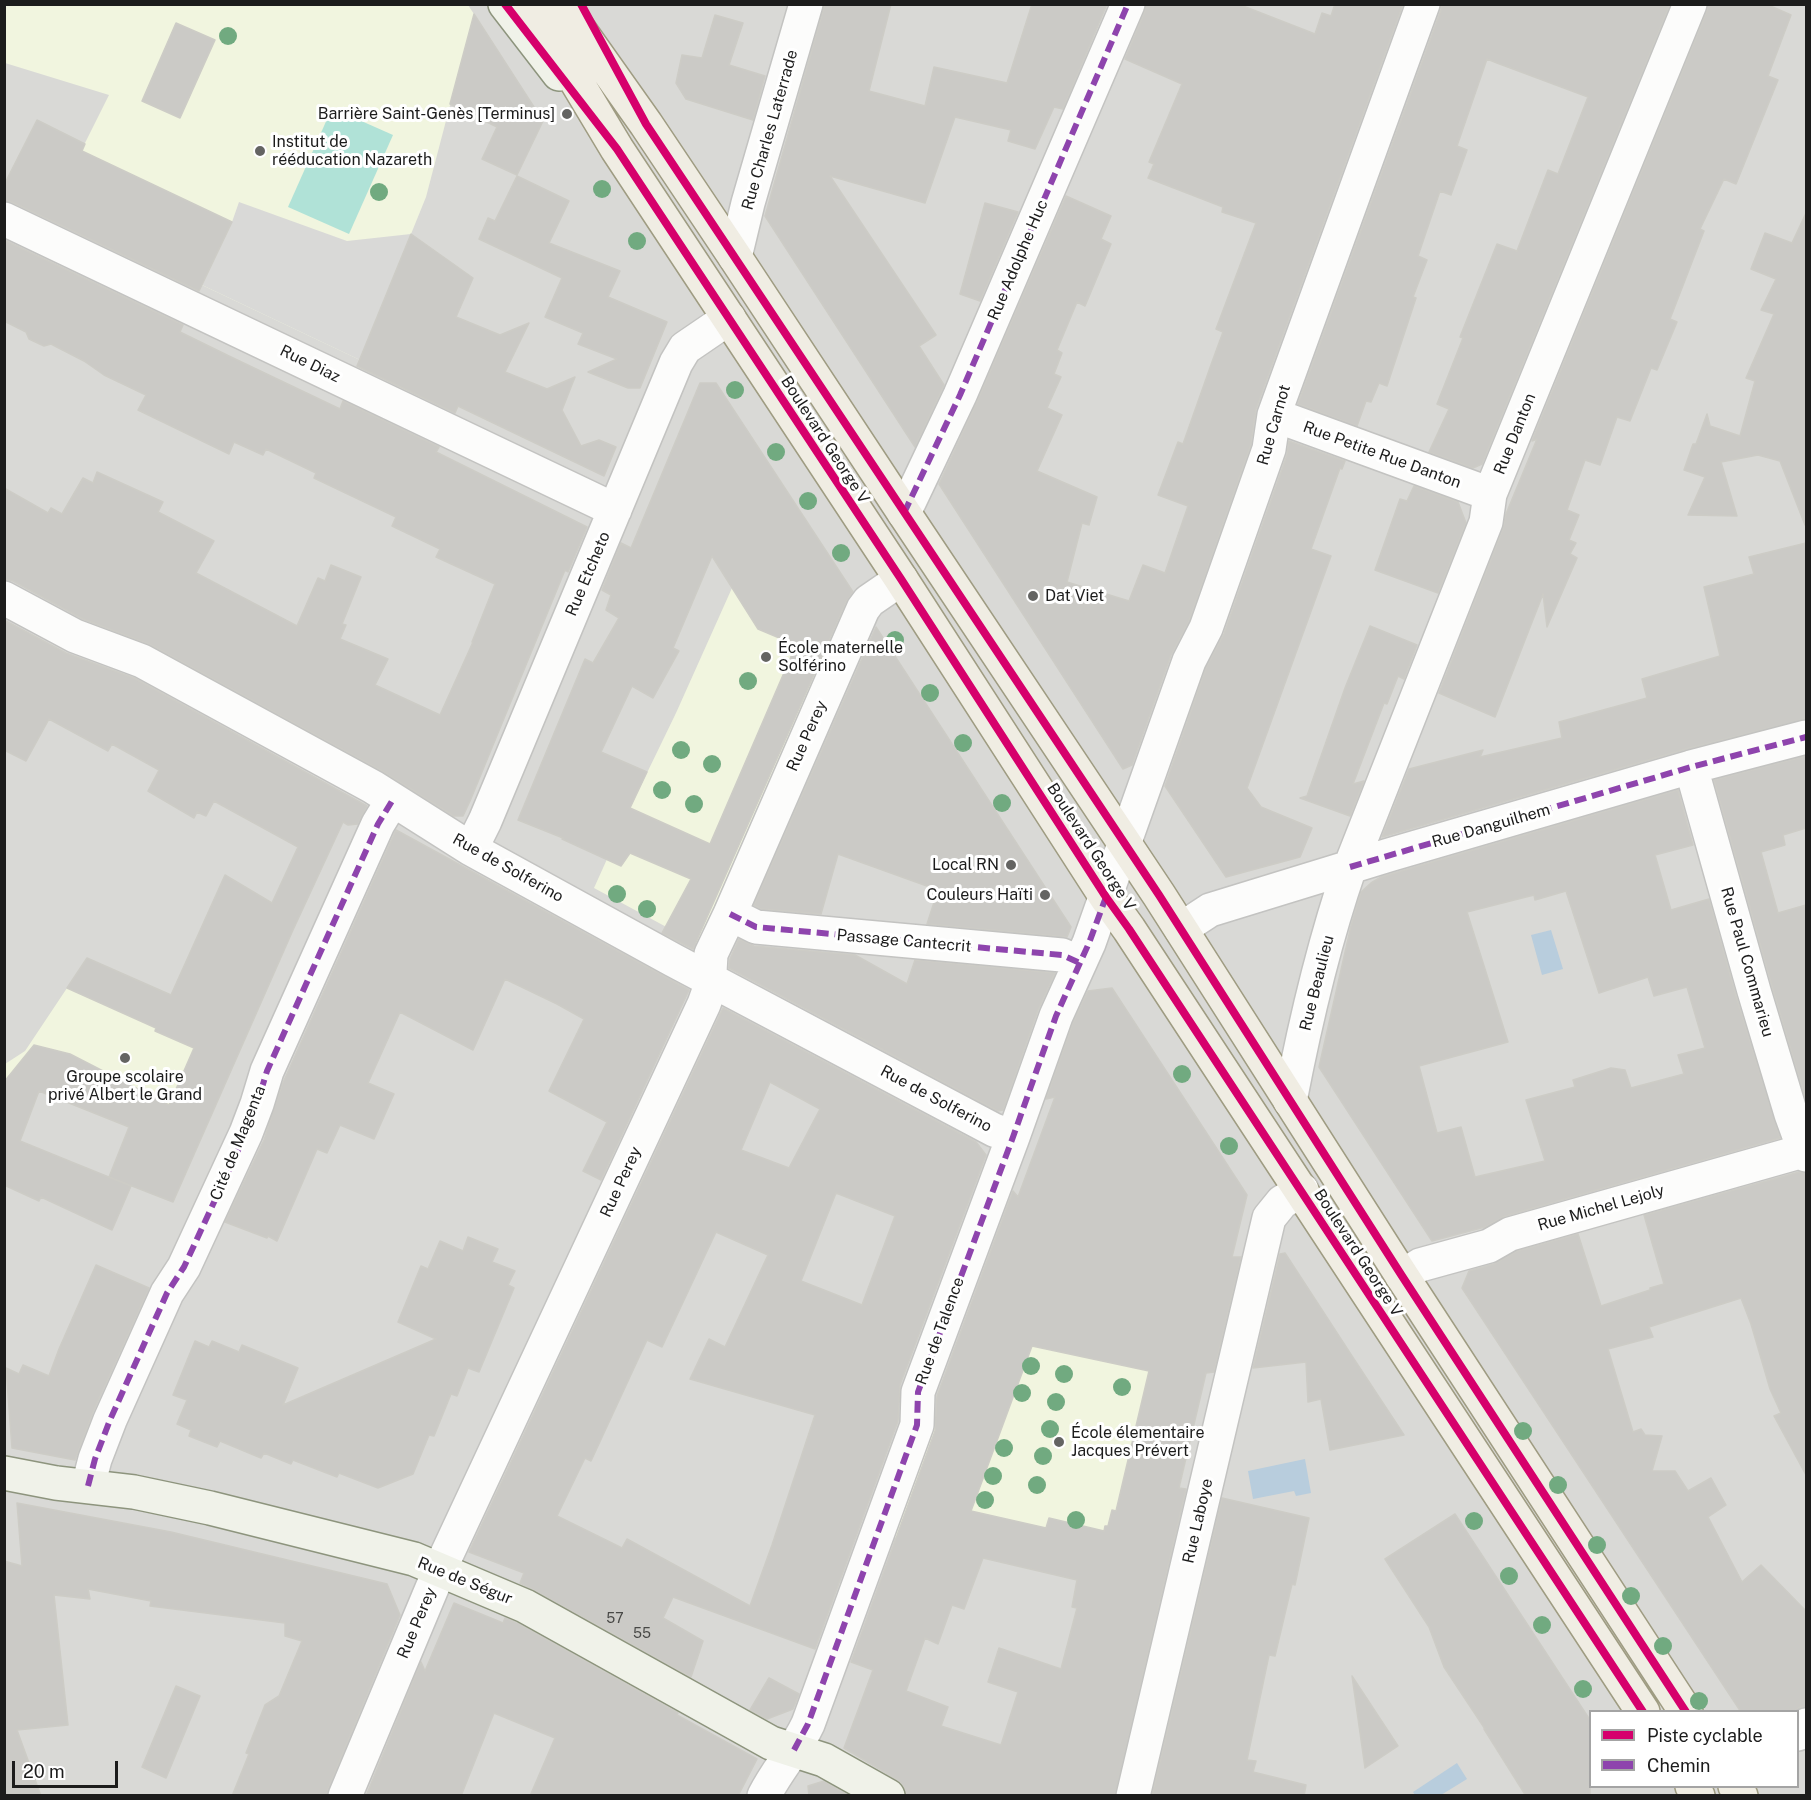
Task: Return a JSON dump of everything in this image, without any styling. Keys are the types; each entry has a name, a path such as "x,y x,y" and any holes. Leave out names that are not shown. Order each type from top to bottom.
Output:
{"main road":[{"name":"Boulevard George V","path":"530,4 617,149 901,579 1106,897 1302,1190 1641,1710"},
{"name":"Boulevard George V","path":"561,4 735,256 1181,929 1402,1276 1685,1710"}],"street":[{"name":"Boulevard George V","path":"505,4 617,149"},
{"name":"Boulevard George V","path":"581,4 646,124"},
{"name":"Rue Charles Laterrade","path":"735,256 748,202 806,4"},
{"name":"Rue Adolphe Huc","path":"904,513 960,395 1128,4"},
{"name":"Rue Carnot","path":"1106,897 1190,661 1206,628 1266,460 1274,415 1423,4"},
{"name":"Rue Danton","path":"1350,867 1486,522 1490,494 1690,4"},
{"name":"Rue Diaz","path":"4,219 615,510"},
{"name":"Rue Etcheto","path":"471,849 485,821 676,363 685,348 729,318"},
{"name":"Rue Petite Rue Danton","path":"1274,415 1490,494"},
{"name":"Rue Perey","path":"345,1796 440,1569 704,1004 709,990 711,954 863,609 869,601 901,579"},
{"name":"Rue de Solferino","path":"4,598 75,636 142,661 373,787 471,849 994,1130 1013,1137"},
{"name":"Rue Danguilhem","path":"1181,929 1210,910 1691,767 1806,737"},
{"name":"Rue Paul Commarieu","path":"1691,767 1754,991 1791,1114 1805,1152"},
{"name":"Cité de Magenta","path":"88,1486 95,1459 114,1410 167,1293 184,1268 219,1193 246,1133 267,1071 378,824 392,801"},
{"name":"Rue Beaulieu","path":"1290,1101 1299,1054 1337,905 1350,867"},
{"name":"Rue de Talence","path":"764,1796 808,1724 917,1425 918,1392 1056,1016 1089,943 1106,897"},
{"name":"Passage Cantecrit","path":"730,914 756,927 1062,955 1080,963"},
{"name":"Rue Michel Lejoly","path":"1402,1276 1420,1264 1489,1246 1510,1234 1805,1152"},
{"name":"Rue Laboye","path":"1133,1796 1269,1218 1282,1202 1302,1190"},
{"name":"Rue de Ségur","path":"4,1473 56,1483 134,1492 210,1508 414,1559 525,1606 771,1743 824,1760 888,1796"}],"shaded area":[{"name":"Institut de rééducation Nazareth","path":"4,5 468,5 474,14 426,197 360,360 50,213 109,95 5,63"},
{"path":"5,5 1806,5 1806,1795 5,1796"},
{"path":"332,108 393,135 349,234 288,207"},
{"path":"239,202 347,241 411,234 360,360 202,285"},
{"name":"École maternelle Solférino","path":"778,477 855,595 706,941 698,944 594,888 732,588"},
{"path":"1551,930 1563,969 1542,975 1531,935"},
{"name":"Groupe scolaire privé Albert le Grand","path":"87,958 249,1030 194,1152 31,1088 5,1082 5,1064 25,1051"},
{"name":"École élementaire Jacques Prévert","path":"987,1281 1222,1303 1154,1598 894,1537"},
{"path":"1305,1459 1311,1493 1296,1496 1294,1491 1253,1499 1248,1471"},
{"path":"1457,1763 1467,1779 1441,1795 1415,1795 1413,1792"}],"building":[{"path":"825,4 891,4 869,91 925,106 934,67 1007,83 1032,4 1107,4 1063,109 1054,107 1035,149 1008,141 1011,130 955,117 925,203 830,176 936,335 919,346 944,385 915,447 765,216"},
{"path":"1146,4 1238,4 1315,34 1322,13 1331,16 1335,4 1403,4 1256,409 1251,444 1189,621 1171,655 1132,765 1123,769 939,484 1066,196 1111,216 1101,239 1111,244 1085,306 1077,302 1057,350 1062,353 1054,374 1061,377 1047,408 1062,415 1037,471 1097,497 1089,525 1082,523 1067,582 1129,601 1143,565 1165,573 1188,506 1158,495 1178,442 1183,444 1223,332 1216,329 1256,223 1222,212 1223,207 1148,178 1154,164 1149,162 1182,84 1125,59"},
{"path":"1441,4 1670,4 1482,464 1473,468 1429,452 1449,409 1437,404 1463,338 1460,337 1497,244 1517,251 1548,170 1558,174 1588,97 1487,59 1457,146 1467,150 1451,195 1440,191 1418,256 1427,260 1413,297 1416,298 1387,386 1379,383 1371,402 1366,401 1357,426 1298,404 1441,10"},
{"path":"1708,4 1766,4 1791,15 1768,76 1778,80 1736,184 1724,179 1700,229 1704,231 1670,319 1677,322 1657,370 1651,368 1630,421 1617,417 1600,465 1585,460 1567,510 1579,515 1569,540 1576,543 1570,554 1577,558 1547,627 1543,594 1495,717 1439,693 1503,529 1506,514 1537,439 1532,441"},
{"path":"474,14 543,121 517,175 482,159 497,127 450,104"},
{"path":"715,15 743,23 729,65 765,76 753,120 686,99 676,83 682,55 702,58"},
{"path":"176,23 215,40 180,118 142,101"},
{"path":"37,120 85,144 82,151 232,222 199,291 12,202 4,201 4,185"},
{"path":"517,176 569,201 549,243 620,271 608,297 667,322 640,388 628,388 588,372 617,359 578,344 583,333 545,317 562,278 479,239 488,218 495,221"},
{"path":"985,203 1018,212 980,301 960,294"},
{"path":"1806,213 1806,524 1780,461 1758,455 1721,462 1737,516 1688,515 1705,477 1684,470 1693,444 1696,444 1707,414 1710,426 1740,436 1755,381 1746,378 1774,314 1761,310 1776,279 1751,269 1765,233 1792,243"},
{"path":"411,234 473,278 456,317 500,335 529,323 505,372 547,389 575,377 562,410 581,446 599,440 616,447 604,476 458,406 455,413 357,366"},
{"path":"4,240 183,325 180,332 340,409 343,401 439,447 436,452 587,527 568,572 565,570 463,816 454,816 382,771 151,645 83,619 13,581 4,579 4,488 48,513 51,508 62,514 83,478 93,483 97,472 163,502 158,512 214,541 196,573 297,626 318,578 325,581 331,565 361,577 342,624 346,625 340,639 388,659 375,685 440,715 473,642 495,584 436,557 440,549 392,526 396,517 314,478 316,473 266,449 263,455 234,442 229,454 138,410 146,395 104,375 84,361 51,344 44,346 29,339 26,332 4,321"},
{"path":"700,383 716,383 853,592 846,602 693,949 662,933 691,879 630,853 621,866 563,838 518,820 585,659 593,663 619,618 606,610 611,595 602,590 621,543 631,548","holes":["712,556 758,629 796,645 710,844 630,808 647,772 601,752 632,686 653,698 679,651 673,648"]},
{"path":"1289,441 1345,461 1342,469 1340,468 1311,549 1331,556 1247,788 1261,807 1312,828 1300,857 1226,877 1165,786 1206,668 1224,634 1287,455"},
{"path":"1414,486 1458,502 1466,523 1438,593 1375,570 1400,499 1407,501"},
{"path":"1806,543 1806,719 1686,749 1382,837 1409,769 1483,750 1480,757 1562,738 1559,722 1647,698 1642,679 1720,656 1704,587 1754,574 1749,557"},
{"path":"4,620 66,653 134,678 367,806 358,824 348,825 343,822 173,1202 109,1177 129,1127 39,1091 20,1141 131,1186 112,1230 41,1197 39,1201 4,1185 4,1082 34,1045 70,1054 169,1105 194,1048 155,1031 156,1028 67,988 87,958 171,995 225,875 272,903 298,847 214,801 206,816 197,812 194,818 148,791 159,770 112,744 108,751 49,719 26,761 4,750"},
{"path":"1370,626 1417,645 1404,679 1398,676 1387,704 1384,703 1353,784 1364,781 1350,816 1300,798 1307,796 1345,688"},
{"path":"876,627 1071,927 1067,937 927,924 938,890 838,854 821,914 761,909 754,905"},
{"path":"1806,756 1806,828 1783,835 1785,845 1761,852 1778,913 1806,905 1806,1100 1714,780"},
{"path":"1678,790 1693,845 1655,855 1671,910 1709,899 1780,1138 1505,1216 1485,1227 1432,1241 1319,1067 1361,892 1381,877","holes":["1566,891 1599,993 1648,977 1654,996 1687,987 1705,1048 1678,1055 1684,1074 1631,1088 1625,1070 1611,1068 1573,1080 1575,1087 1526,1100 1545,1161 1475,1177 1461,1127 1437,1133 1419,1066 1508,1042 1467,912 1534,895 1535,900"]},
{"path":"396,830 689,990 601,1180 583,1171 607,1122 549,1091 584,1019 505,979 473,1050 400,1012 368,1083 394,1094 374,1139 340,1125 327,1153 317,1149 277,1241 268,1236 267,1238 225,1222 264,1140 282,1085"},
{"path":"739,939 754,946 855,955 907,984 915,960 1055,973 1038,1010 1003,1110 998,1111 729,968 730,959"},
{"path":"1112,988 1247,1195 1232,1257 1241,1257 1214,1372 1206,1373 1179,1488 1186,1489 1115,1796 907,1796 898,1780 844,1748 873,1670 851,1662 935,1431 937,1396 1013,1191 1018,1197 1055,1097 1046,1099 1073,1023 1088,991","holes":["1032,1346 1149,1371 1116,1511 1112,1510 1108,1526 1105,1526 1104,1531 1049,1518 1046,1528 971,1511","983,1558 1077,1580 1072,1607 1077,1608 1061,1669 999,1648 988,1682 1018,1692 1001,1745 941,1726 948,1707 906,1691 925,1638 938,1644 952,1605 964,1609"]},
{"path":"723,1008 976,1142 986,1155 900,1385 898,1421 815,1649 673,1597 663,1618 703,1641 691,1677 520,1583 524,1573 469,1552","holes":["770,1082 820,1109 789,1168 741,1150","836,1193 895,1216 862,1305 801,1281","716,1232 768,1255 725,1347 709,1339 690,1379 815,1415 750,1606 627,1539 622,1548 557,1516 585,1458 591,1461 647,1340 662,1347"]},
{"path":"1799,1172 1806,1173 1806,1475 1774,1416 1781,1413 1770,1389 1741,1298 1649,1327 1653,1337 1608,1349 1633,1432 1641,1429 1645,1435 1662,1436 1652,1471 1675,1471 1688,1491 1711,1478 1726,1505 1708,1517 1742,1582 1761,1565 1806,1611 1806,1707 1796,1710 1740,1710 1462,1288 1469,1271 1494,1264 1517,1251 1578,1234 1601,1306 1650,1290 1650,1288 1664,1284 1644,1215"},
{"path":"468,1237 498,1249 492,1262 515,1271 508,1285 514,1288 479,1372 468,1368 457,1396 451,1394 434,1436 429,1435 413,1474 378,1488 339,1473 337,1477 293,1460 291,1464 264,1453 261,1458 220,1441 217,1447 189,1436 191,1430 177,1424 187,1400 173,1395 195,1341 209,1347 212,1341 239,1352 242,1345 298,1368 283,1405 436,1339 398,1322 421,1266 428,1269 440,1241 463,1251"},
{"path":"1285,1253 1404,1435 1330,1450 1321,1399 1308,1402 1306,1362 1253,1368 1280,1254"},
{"path":"96,1265 149,1288 93,1412 75,1460 12,1448 6,1368 19,1374 23,1365 49,1376"},
{"path":"1222,1498 1309,1518 1295,1585 1292,1584 1275,1656 1269,1655 1247,1760 1256,1761 1253,1772 1306,1785 1304,1796 1152,1796"},
{"path":"17,1503 171,1532 387,1584 400,1615 327,1796 232,1796 265,1705 279,1696 302,1641 285,1636 285,1623 150,1606 151,1601 88,1589 90,1599 54,1595 68,1725 17,1730 41,1796 4,1796 4,1561 22,1566"},
{"path":"1455,1514 1589,1718 1590,1796 1526,1796 1444,1667 1429,1627 1385,1559"},
{"path":"454,1603 503,1623 505,1618 517,1623 757,1759 738,1796 530,1796 555,1738 494,1713 461,1796 366,1796 421,1662 425,1671"},
{"path":"1352,1676 1398,1746 1365,1768"},
{"path":"769,1678 799,1694 793,1709 767,1719 750,1710"},
{"path":"176,1686 200,1696 166,1778 142,1767"},
{"path":"824,1781 849,1796 809,1796 808,1786"}],"marked path":[{"path":"904,513 960,395 1128,4"},
{"path":"1350,867 1691,767 1806,737"},
{"path":"88,1486 95,1459 110,1420 167,1293 184,1267 246,1133 267,1071 378,824 392,801"},
{"path":"794,1750 808,1724 917,1425 918,1392 1056,1016 1089,943 1106,897"},
{"path":"730,914 756,927 1062,955 1080,963"}],"cycle path":[{"path":"505,4 617,149 1642,1710"},
{"path":"581,4 646,124 1159,895 1402,1276 1685,1710"}],"place":[{"name":"Barrière Saint-Genès [Terminus]","path":"567,114"},
{"name":"Institut de rééducation Nazareth","path":"260,151"},
{"name":"Dat Viet","path":"1033,596"},
{"name":"École maternelle Solférino","path":"766,657"},
{"name":"Local RN","path":"1011,865"},
{"name":"Couleurs Haïti","path":"1045,895"},
{"name":"Groupe scolaire privé Albert le Grand","path":"125,1058"},
{"name":"École élementaire Jacques Prévert","path":"1059,1442"}]}
